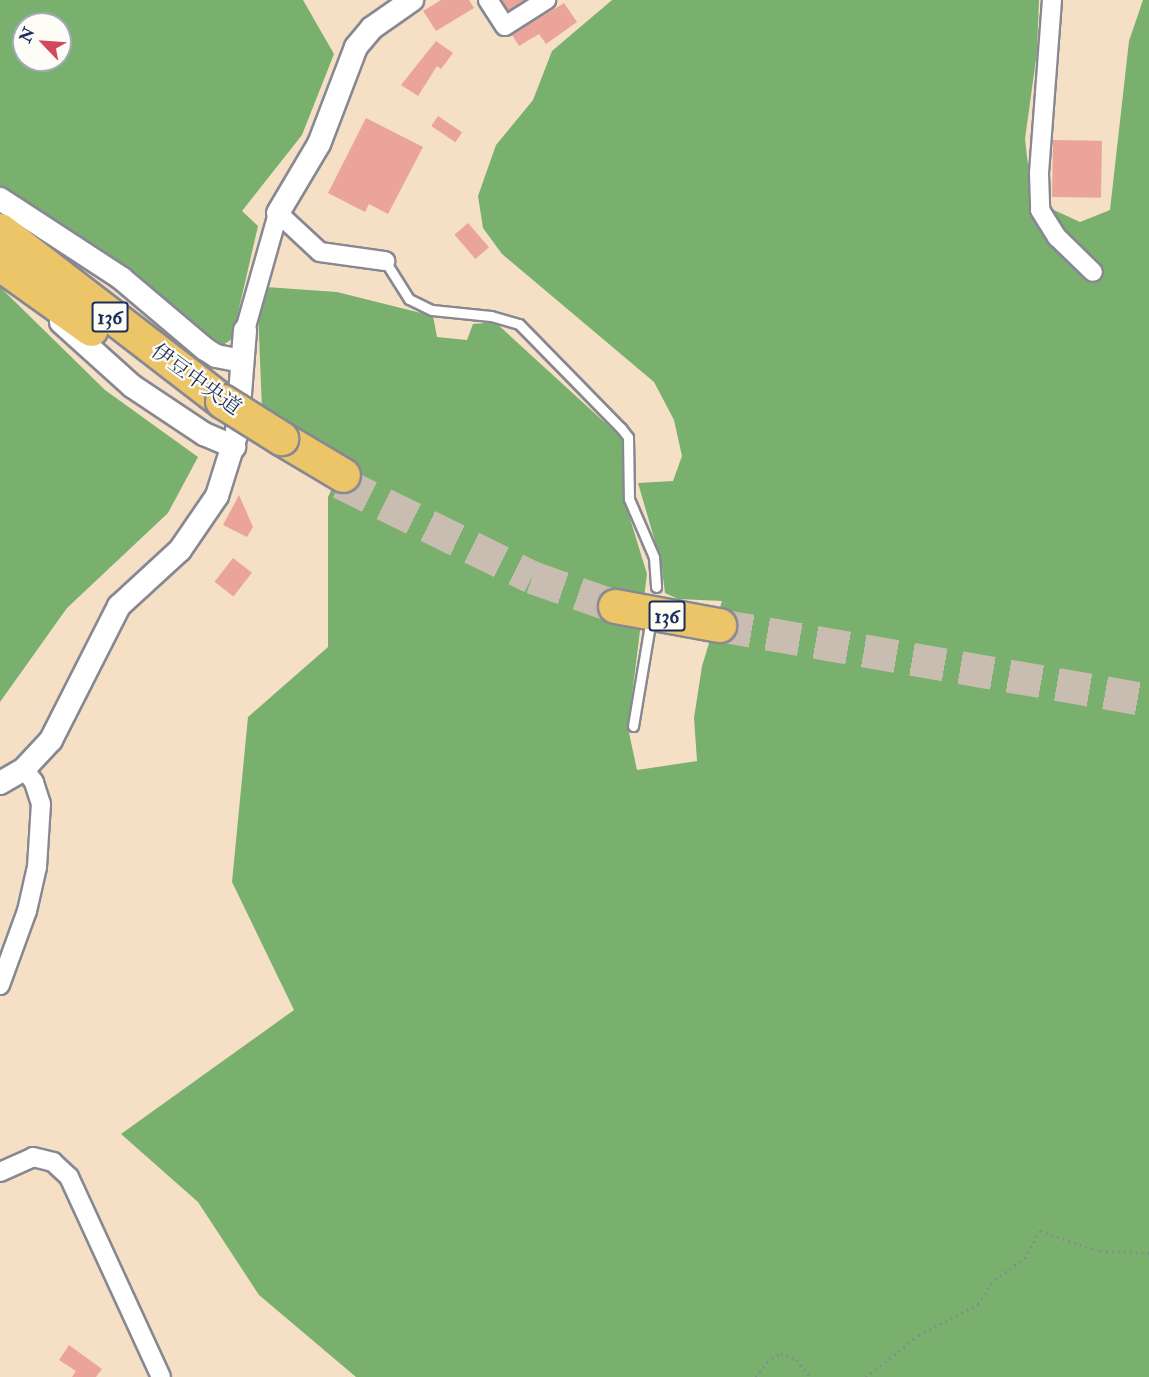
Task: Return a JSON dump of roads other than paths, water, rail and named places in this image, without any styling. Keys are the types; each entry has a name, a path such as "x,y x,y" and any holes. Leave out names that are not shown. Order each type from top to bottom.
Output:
{"highway":[{"path":"0,217 71,276 124,328"},
{"name":"伊豆中央道","path":"0,230 216,403 341,478"},
{"path":"1,256 144,366 173,385 216,403"},
{"name":"136","path":"616,602 720,621"}],"street":[{"path":"0,783 24,769 60,727 119,606 180,550 210,510 234,447 245,330 278,213 319,144 356,47 372,28 412,0"},
{"path":"488,0 505,26 546,0"},
{"path":"1052,0 1039,174 1040,210 1057,237 1093,272"},
{"path":"0,199 121,278 205,349 216,356 241,361"},
{"path":"278,213 320,252 385,261"},
{"path":"1,256 132,386 204,434 234,447"},
{"path":"0,985 27,911 37,867 41,804 34,782 24,769"},
{"path":"0,1172 33,1157 53,1162 69,1177 161,1377"}],"lane":[{"path":"385,261 409,299 432,310 491,316 519,324 621,428 628,437 629,499 654,557 656,587"},
{"path":"633,726 651,619"}],"tunnel":[{"path":"340,482 532,577 615,606"},
{"path":"719,625 1149,700"}]}
